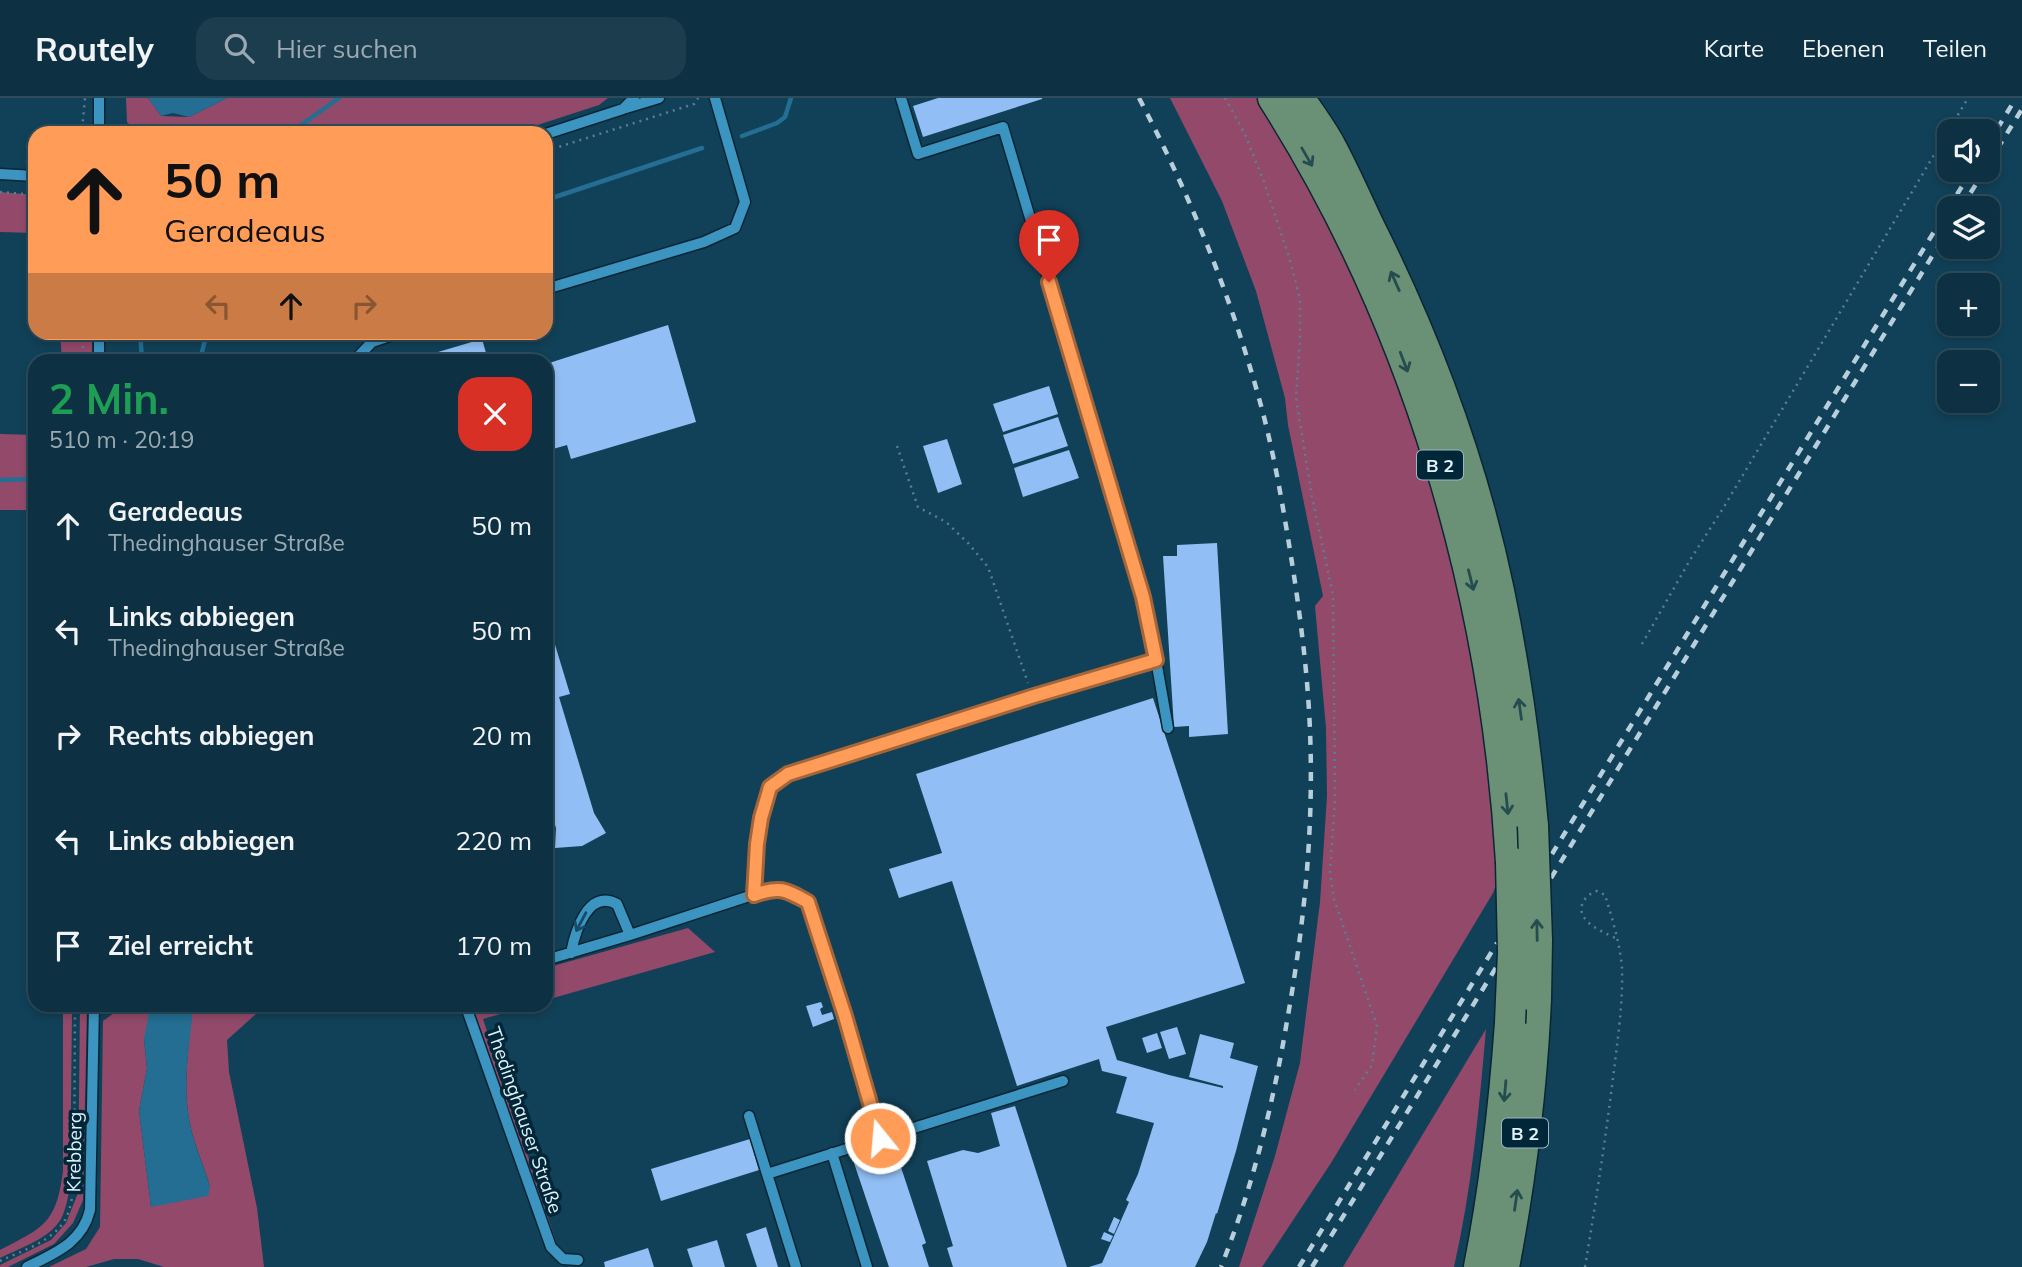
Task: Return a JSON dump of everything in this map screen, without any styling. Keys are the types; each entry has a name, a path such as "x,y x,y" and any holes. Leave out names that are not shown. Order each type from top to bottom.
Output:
{"main road":[{"name":"B 2","path":"1272,98 1348,234 1381,306 1424,417 1445,482 1474,592 1486,651 1502,755 1511,862 1513,952 1500,1142 1479,1267"},
{"name":"B 2","path":"1300,98 1330,145 1396,282 1454,430 1478,505 1499,588 1518,694 1527,754 1533,826 1537,927 1536,998 1523,1147 1504,1267"}],"lane":[{"path":"99,98 99,126"},
{"path":"623,109 634,98"},
{"path":"553,132 659,98"},
{"path":"553,287 704,242 735,228 745,202 715,98"},
{"path":"901,98 918,154 1003,127 1143,597 1168,728"},
{"path":"0,174 28,176"},
{"path":"361,354 372,342 378,340"},
{"path":"754,895 757,844 770,787 788,774 1032,696 1156,660"},
{"path":"553,958 771,889 789,891 808,902 845,1016 880,1138"},
{"path":"571,953 580,920 599,901 606,900 617,904 630,935"},
{"name":"Krebberg","path":"27,1267 66,1247 80,1233 88,1218 94,1012"},
{"name":"Thedinghauser Straße","path":"469,1012 551,1247 563,1259 578,1260"},
{"path":"767,1174 1063,1081"},
{"path":"749,1116 796,1267"},
{"path":"832,1153 867,1267"}],"path":[{"path":"79,126 83,120 85,98"},
{"path":"553,149 694,104 698,98"},
{"path":"1225,98 1244,131 1264,182 1300,299 1297,398 1300,427 1333,595 1335,799 1330,872 1334,899 1377,1026 1372,1065 1355,1090"},
{"path":"1643,644 1690,560 1968,98"},
{"path":"0,192 28,194"},
{"path":"897,446 918,506 946,522 988,567 1032,696"},
{"path":"1585,1267 1600,1182 1619,1021 1622,968 1615,925 1605,895 1597,891 1587,894 1581,912 1587,922 1617,939"},
{"path":"0,1261 46,1239 65,1220 74,1188 75,1012"}],"shaded area":[{"path":"126,98 148,98 161,116 189,117 227,98 608,98 599,105 534,126 131,126 127,122"},
{"path":"1170,98 1266,98 1350,254 1419,429 1474,643 1500,875 1493,893 1331,1163 1262,1267 1239,1267 1275,1156 1300,1063 1320,902 1327,796 1326,728 1315,606 1323,596 1288,425 1285,398 1256,291 1222,201"},
{"path":"0,192 28,194 28,233 0,232"},
{"path":"61,340 92,340 92,354 62,354"},
{"path":"0,434 28,435 28,510 0,510"},
{"path":"688,928 715,952 553,998 553,966"},
{"path":"63,1012 72,1012 70,1186 67,1203 61,1219 49,1232 0,1258 0,1250 38,1229 52,1213 63,1171"},
{"path":"80,1012 87,1012 83,1200 73,1223 54,1244 8,1267 0,1267 51,1240 66,1223 78,1193"},
{"path":"114,1012 189,1012 144,1039 147,1068 139,1111 151,1207 210,1187 194,1140 188,1110 186,1081 192,1012 259,1012 227,1040 229,1072 257,1208 264,1267 164,1267 138,1259 114,1259 86,1267 49,1267 86,1249 100,1227 103,1021"},
{"path":"471,1012 507,1012 483,1019 557,1245 551,1247"},
{"path":"1486,1029 1478,1119 1454,1267 1343,1267"}],"water":[{"path":"148,98 227,98 189,117 173,113 161,116"},
{"path":"149,1012 193,1012 187,1067 188,1110 194,1140 210,1187 208,1196 151,1207 139,1111 147,1068 144,1039"}],"building":[{"path":"938,98 1042,99 923,137 913,106"},
{"path":"668,325 696,422 571,459 567,445 553,449 553,362"},
{"path":"482,340 486,354 431,354"},
{"path":"1049,386 1058,414 1003,432 993,404"},
{"path":"1058,417 1068,446 1013,464 1003,435"},
{"path":"947,439 962,484 938,493 923,446"},
{"path":"1069,450 1079,478 1023,497 1014,468"},
{"path":"1217,543 1228,734 1189,737 1189,726 1174,727 1163,556 1177,556 1177,545"},
{"path":"553,638 570,694 559,697 594,813 606,833 582,846 555,848 556,828 553,819"},
{"path":"1153,698 1245,983 1106,1027 1117,1060 1169,1075 1223,1088 1189,1077 1200,1034 1234,1043 1230,1058 1258,1066 1217,1214 1195,1267 1089,1267 1102,1263 1129,1202 1126,1200 1138,1174 1154,1123 1116,1113 1127,1077 1102,1071 1099,1059 1017,1086 952,881 899,898 889,869 942,853 916,774"},
{"path":"821,1002 822,1015 832,1012 834,1019 813,1027 806,1006"},
{"path":"1177,1027 1186,1054 1169,1059 1160,1032"},
{"path":"1157,1033 1162,1048 1147,1053 1142,1038"},
{"path":"1015,1106 1067,1267 953,1267 947,1248 953,1246 927,1161 963,1150 978,1153 1000,1146 991,1113"},
{"path":"750,1139 759,1170 661,1201 651,1169"},
{"path":"892,1140 926,1243 922,1245 929,1267 889,1267 851,1154"},
{"path":"1114,1217 1120,1220 1114,1234 1108,1231"},
{"path":"766,1227 778,1267 757,1267 746,1234"},
{"path":"1104,1232 1113,1236 1110,1242 1101,1239"},
{"path":"717,1240 725,1267 693,1267 687,1249"},
{"path":"648,1248 654,1267 605,1267 604,1262"}],"waterway":[{"path":"300,126 339,98"},
{"path":"742,136 777,123 785,117 791,98"},
{"path":"553,198 702,148"},
{"path":"141,340 142,354"},
{"path":"202,354 205,340"},
{"path":"0,480 28,479"}],"railway":[{"path":"1139,98 1208,247 1249,362 1275,464 1299,609 1308,690 1311,768 1309,841 1293,985 1275,1084 1260,1146 1221,1267"},
{"path":"2000,124 2016,98"},
{"path":"2000,145 2022,109"},
{"path":"1552,854 1965,182"},
{"path":"1969,196 1977,182"},
{"path":"1551,878 1937,248"},
{"path":"1299,1267 1497,943"},
{"path":"1312,1267 1497,966"}],"route":[{"path":"880,1138 845,1016 808,902 789,891 771,889 754,895 761,818 770,787 788,774 1156,660 1143,597 1049,282"}]}
